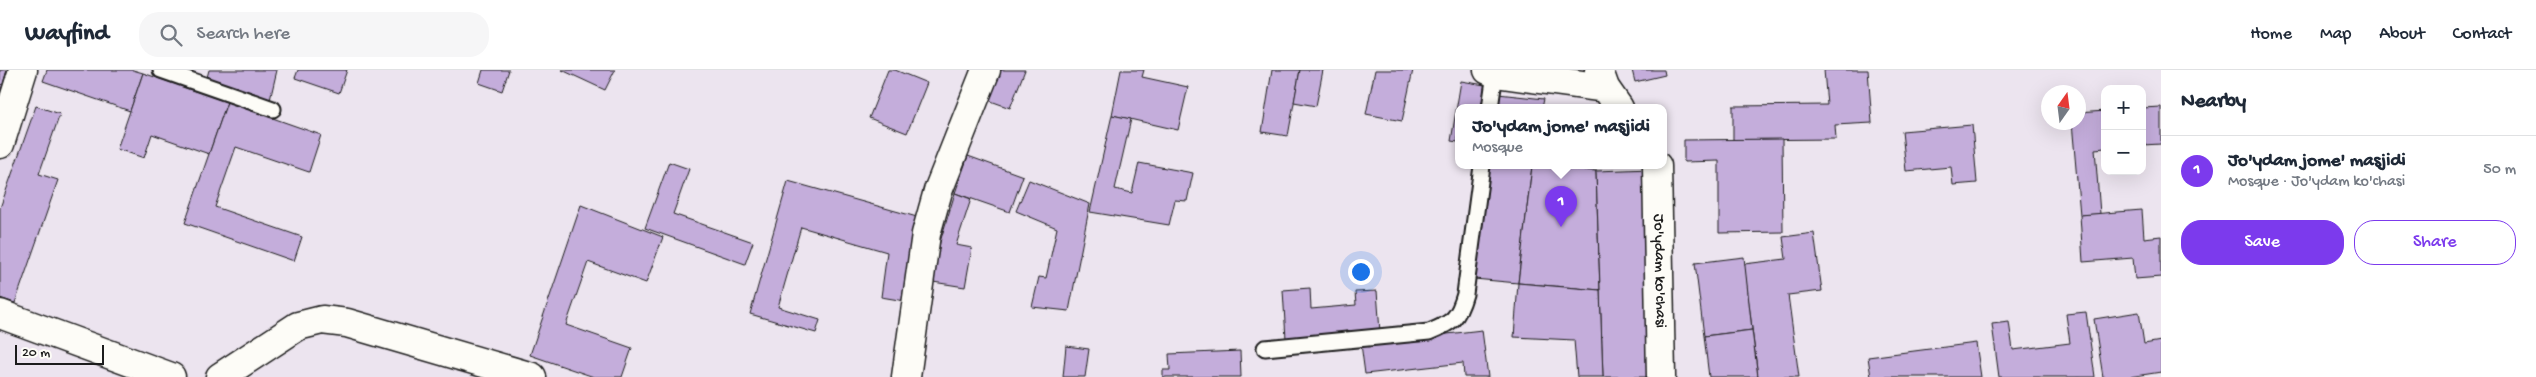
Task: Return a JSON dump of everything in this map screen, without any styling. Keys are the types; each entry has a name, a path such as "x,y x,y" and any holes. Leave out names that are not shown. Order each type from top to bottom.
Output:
{"street":[{"path":"0,144 23,70"},
{"path":"906,377 926,234 938,192 986,70"},
{"path":"1491,72 1607,89"},
{"name":"Jo'ydam ko'chasi","path":"1657,169 1660,377"},
{"path":"0,314 171,377"},
{"path":"220,377 298,326 322,320 347,323 532,377"}],"lane":[{"path":"161,70 273,109"},
{"path":"1490,104 1491,72"},
{"path":"1265,348 1429,332 1450,323 1460,310 1465,294 1482,169"}],"building":[{"path":"0,70 7,70 0,94"},
{"path":"47,70 133,70 143,73 130,111 43,81"},
{"path":"209,70 277,70 270,100 205,85"},
{"path":"298,70 347,70 339,93 295,78"},
{"path":"483,70 509,70 502,91 479,83"},
{"path":"562,70 615,70 605,90"},
{"path":"888,70 895,70 927,83 907,133 869,118"},
{"path":"999,70 1025,70 1010,108 988,100"},
{"path":"1121,70 1144,70 1142,77 1188,87 1178,130 1112,115"},
{"path":"1272,70 1300,70 1288,136 1262,132"},
{"path":"1300,70 1323,70 1316,106 1294,102"},
{"path":"1375,70 1413,70 1402,121 1366,114"},
{"path":"1632,70 1664,70 1665,75 1635,82"},
{"path":"1824,70 1868,70 1872,123 1835,125 1836,139 1733,140 1733,106 1827,105"},
{"path":"143,73 227,102 209,154 152,134 144,158 117,149"},
{"path":"1461,81 1485,85 1482,104 1457,104"},
{"path":"1498,94 1544,99 1543,104 1497,104"},
{"path":"227,102 321,135 309,172 236,147 215,207 302,237 294,261 185,223"},
{"path":"36,106 60,114 39,174 58,180 15,303 0,298 0,208"},
{"path":"2161,107 2161,144 2146,145 2146,108"},
{"path":"2101,111 2101,148 2095,149 2100,214 2080,215 2073,130 2086,130 2086,112"},
{"path":"1112,115 1131,119 1115,189 1132,193 1139,163 1193,173 1187,201 1175,200 1169,225 1090,212"},
{"path":"1455,117 1455,142 1451,141"},
{"path":"1972,125 1977,183 1953,185 1951,167 1906,171 1902,131"},
{"path":"1782,139 1783,232 1719,233 1719,161 1684,162 1684,140"},
{"path":"968,156 1023,176 1010,212 955,193"},
{"path":"669,162 689,169 673,214 753,242 745,264 645,228"},
{"path":"1489,169 1532,169 1518,283 1474,279"},
{"path":"1532,169 1596,171 1600,290 1518,283"},
{"path":"1651,169 1657,377 1603,377 1596,171"},
{"path":"1029,180 1090,204 1069,311 1032,307 1039,277 1046,278 1057,228 1016,211"},
{"path":"788,181 917,217 905,301 881,297 887,252 801,227 778,307 820,320 816,333 750,314"},
{"path":"955,193 971,199 956,245 972,248 965,287 933,282 940,242"},
{"path":"581,205 663,237 646,283 588,262 566,325 632,348 622,377 594,377 530,355"},
{"path":"2142,210 2144,238 2161,236 2161,277 2135,279 2133,258 2083,262 2080,215"},
{"path":"1814,233 1822,291 1788,295 1799,377 1758,377 1744,264 1786,259 1783,237"},
{"path":"1744,257 1752,330 1704,336 1695,263"},
{"path":"1518,283 1600,290 1603,377 1577,377 1574,340 1514,337"},
{"path":"1310,288 1311,309 1356,305 1355,292 1377,291 1380,332 1286,339 1283,290"},
{"path":"2086,312 2095,377 1999,377 1992,324 2009,322 2013,350 2070,343 2066,314"},
{"path":"2139,312 2144,344 2161,341 2161,372 2129,377 2103,377 2094,319"},
{"path":"1482,330 1488,377 1464,377 1463,363 1365,374 1361,344"},
{"path":"1752,330 1758,377 1709,377 1704,336"},
{"path":"1976,343 1981,377 1871,377 1868,357"},
{"path":"1066,346 1089,349 1085,377 1063,377"},
{"path":"1240,351 1241,377 1163,377 1163,370 1170,370 1169,354"}],"place":[{"name":"Jo'ydam jome' masjidi","path":"1561,227"}]}
